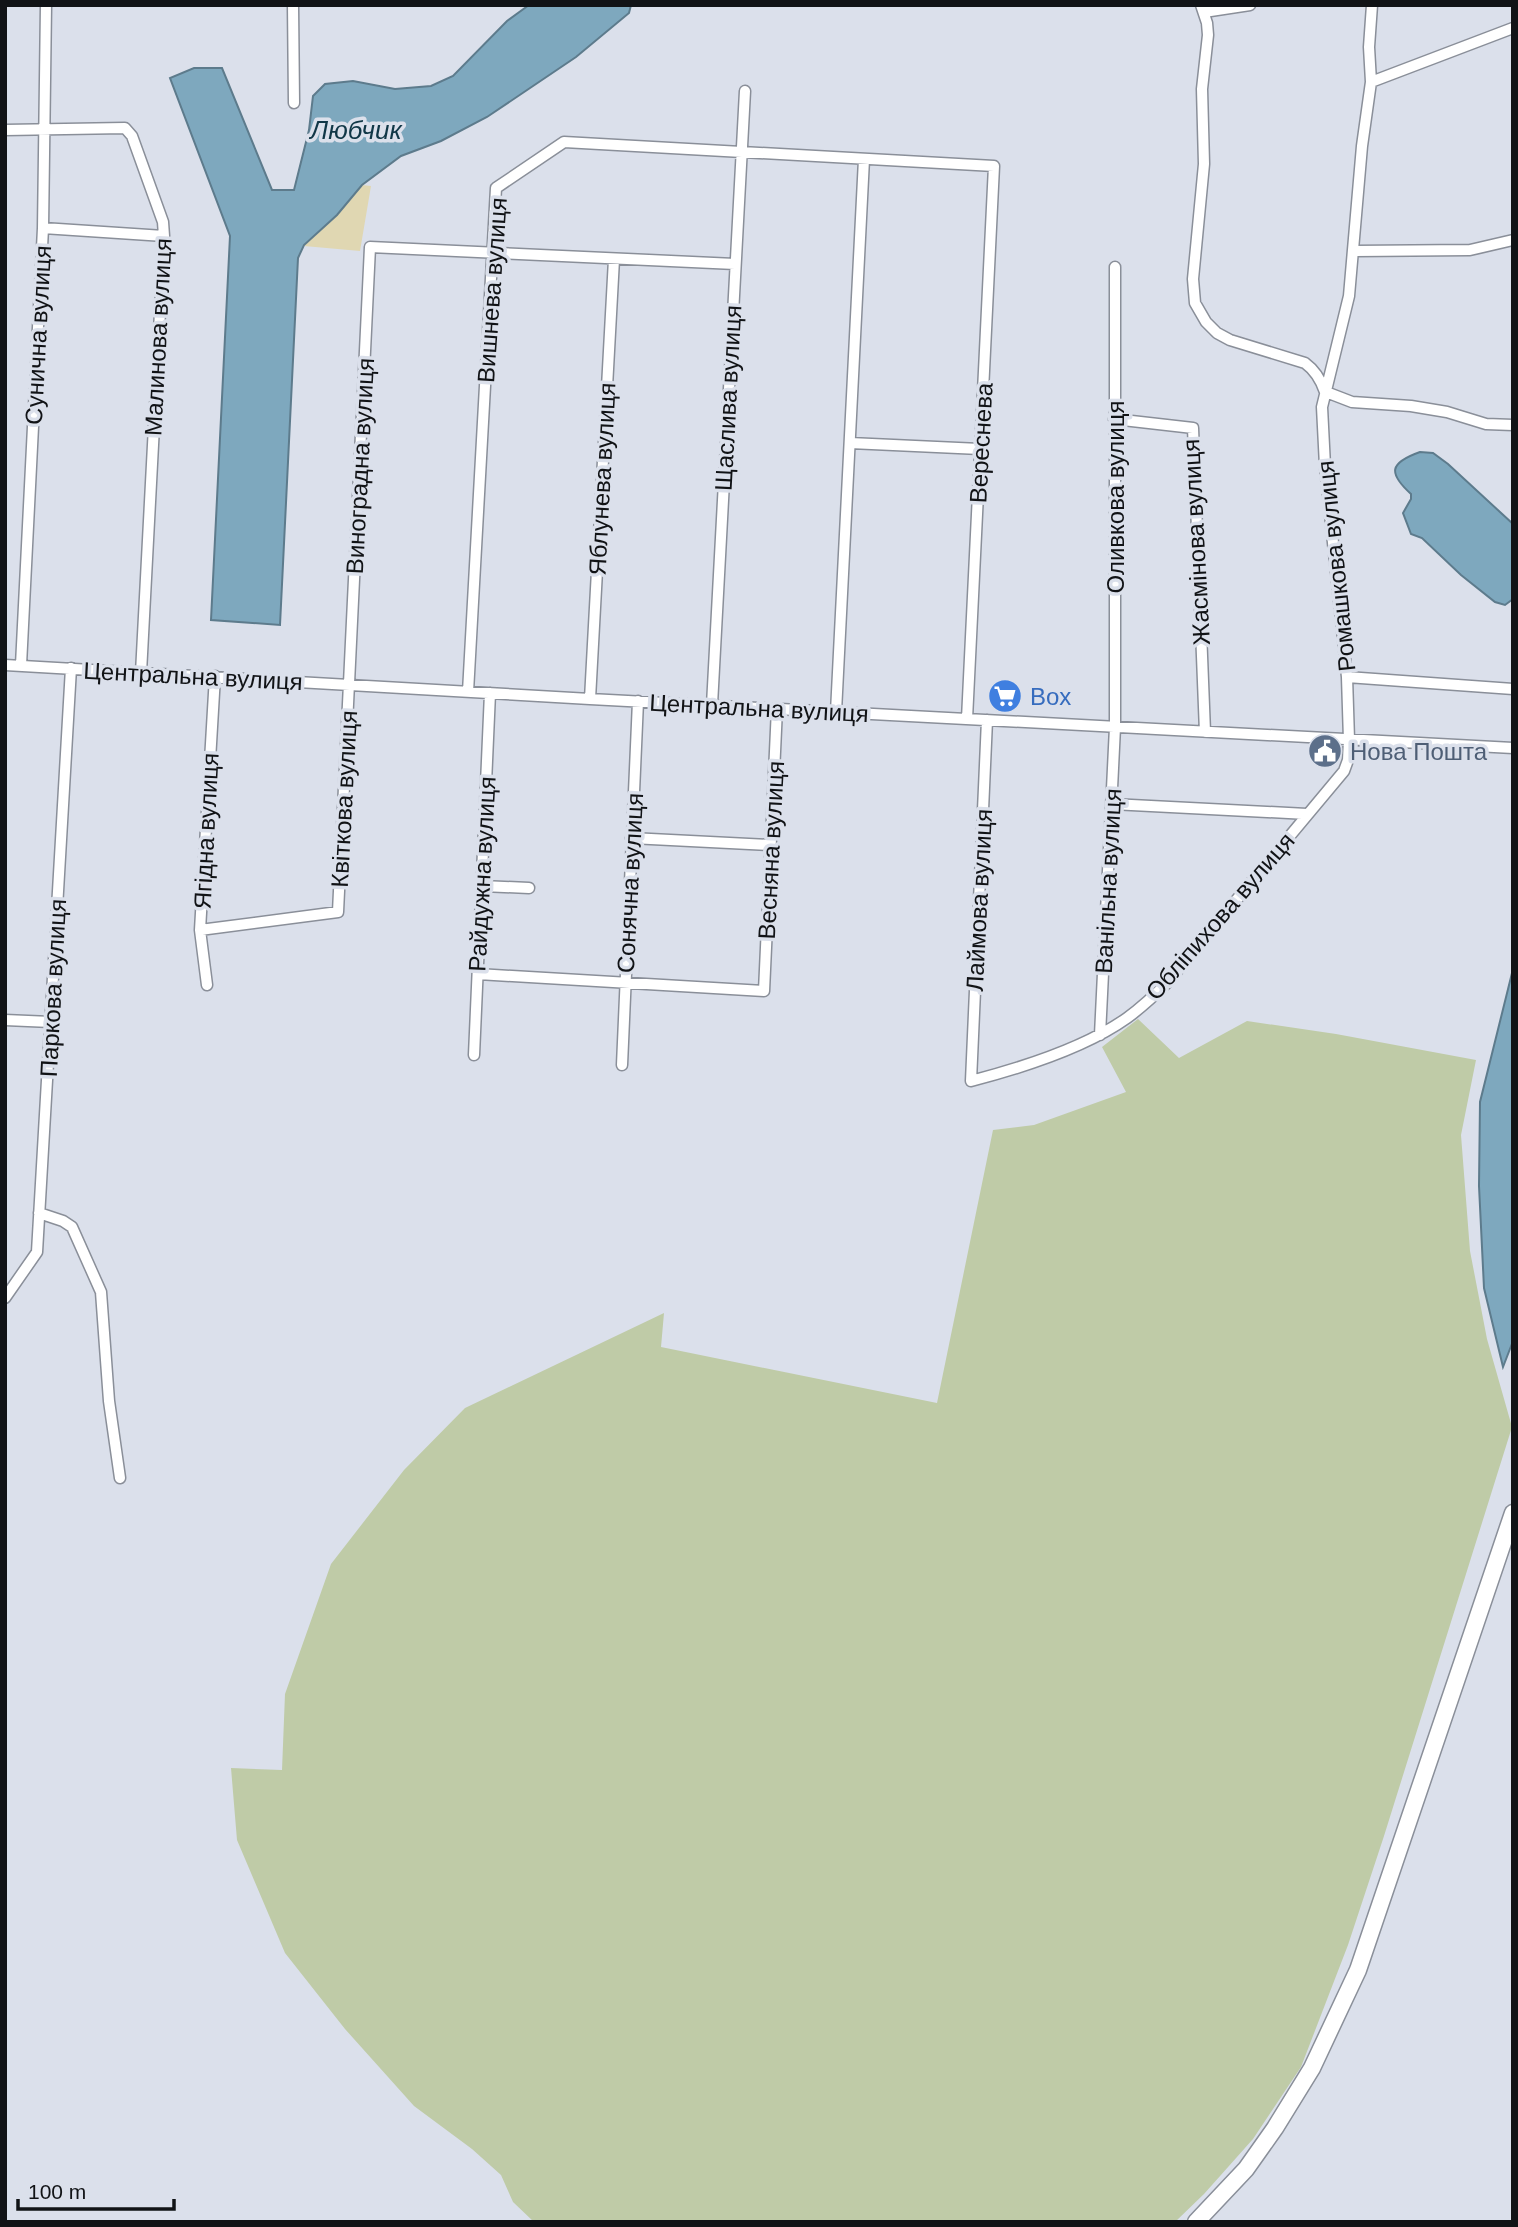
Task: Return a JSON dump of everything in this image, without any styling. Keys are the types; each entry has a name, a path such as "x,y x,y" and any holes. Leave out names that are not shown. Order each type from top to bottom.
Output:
{"main road":[{"path":"1196,2222 1246,2169 1275,2128 1312,2068 1358,1970 1513,1513"}],"street":[{"name":"Сунична вулиця","path":"21,665 43,228 46,5"},
{"path":"293,5 294,103"},
{"path":"1250,5 1202,8 1208,35 1202,89 1204,164 1193,279 1195,303 1206,322 1217,333 1230,340 1306,363 1326,392 1352,402 1411,406 1447,412 1486,424 1513,425"},
{"name":"Ромашкова вулиця","path":"1349,740 1347,677 1325,466 1322,407 1349,296 1355,251 1362,146 1371,82 1369,47 1372,5"},
{"path":"1371,82 1513,27"},
{"name":"Щаслива вулиця","path":"712,705 745,91"},
{"name":"Малинова вулиця","path":"5,130 125,128 132,136 163,222 141,673"},
{"name":"Вишнева вулиця","path":"468,692 496,188 564,142 994,166"},
{"path":"836,712 864,159"},
{"name":"Вереснева","path":"967,719 994,166"},
{"path":"43,228 164,236"},
{"path":"1355,251 1469,250 1513,240"},
{"name":"Виноградна вулиця","path":"349,685 370,247 492,252"},
{"path":"492,252 735,264"},
{"name":"Яблунева вулиця","path":"590,699 614,259"},
{"name":"Оливкова вулиця","path":"1115,267 1115,727"},
{"name":"Жасмінова вулиця","path":"1114,419 1193,428 1205,732"},
{"path":"850,443 981,449"},
{"name":"Центральна вулиця","path":"5,665 490,694 1513,748"},
{"name":"Паркова вулиця","path":"5,1298 37,1252 71,668"},
{"name":"Ягідна вулиця","path":"207,985 200,930 215,676"},
{"path":"1347,677 1513,689"},
{"name":"Квіткова вулиця","path":"200,930 338,912 349,685"},
{"name":"Райдужна вулиця","path":"474,1055 490,694"},
{"name":"Сонячна вулиця","path":"622,1065 638,701"},
{"name":"Весняна вулиця","path":"625,983 764,991 777,708"},
{"name":"Лаймова вулиця","path":"971,1081 987,720"},
{"name":"Ванільна вулиця","path":"1100,1035 1115,727"},
{"name":"Обліпихова вулиця","path":"971,1081 1036,1061 1100,1035 1146,1003 1168,982 1345,771 1349,740"},
{"path":"1112,804 1307,814"},
{"path":"631,838 771,845"},
{"path":"482,886 529,888"},
{"path":"478,974 625,983"},
{"path":"5,1020 51,1022"},
{"path":"39,1213 72,1227 101,1292 109,1401 120,1478"}],"green space":[{"path":"1138,1019 1179,1058 1247,1021 1336,1034 1476,1060 1461,1135 1470,1251 1487,1339 1512,1427 1384,1836 1348,1945 1301,2067 1253,2139 1175,2222 534,2222 513,2202 501,2175 472,2149 414,2106 345,2029 285,1953 237,1840 231,1768 282,1770 285,1694 331,1564 404,1470 465,1408 664,1313 661,1347 937,1403 993,1130 1034,1125 1126,1092 1102,1047"}],"sand":[{"path":"362,185 371,186 360,251 304,246 337,215"}],"water":[{"name":"Любчик","path":"529,5 631,5 629,13 576,57 487,117 441,141 401,156 362,185 337,215 304,245 298,258 280,625 211,620 230,236 170,78 194,68 222,68 272,190 294,190 309,130 313,96 325,84 353,81 395,89 431,86 453,76 507,21"},
{"path":"1420,452 1433,453 1448,464 1513,524 1513,599 1505,605 1495,602 1461,575 1422,538 1411,534 1403,513 1411,494 1398,480 1395,469 1402,460"},
{"path":"1513,969 1513,1341 1503,1367 1484,1288 1479,1186 1480,1102"}],"place":[{"name":"Box","path":"1005,696"},
{"name":"Нова Пошта","path":"1325,751"}]}
